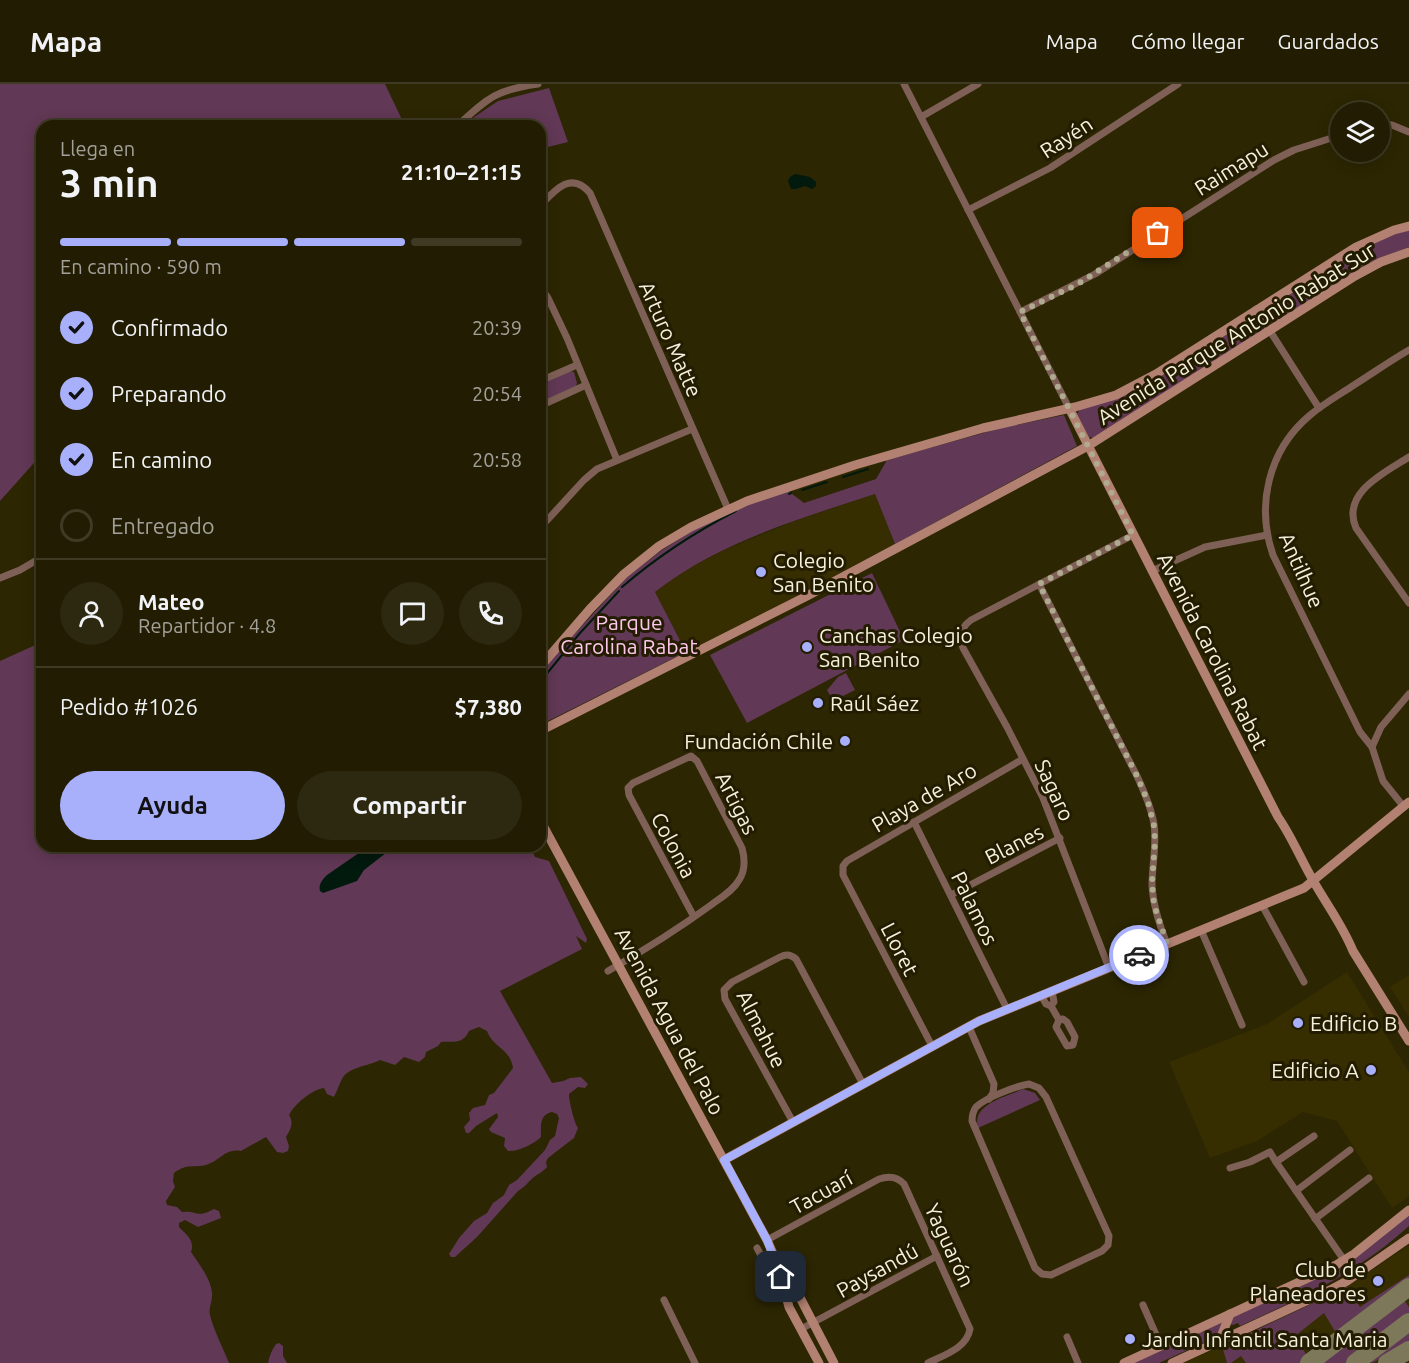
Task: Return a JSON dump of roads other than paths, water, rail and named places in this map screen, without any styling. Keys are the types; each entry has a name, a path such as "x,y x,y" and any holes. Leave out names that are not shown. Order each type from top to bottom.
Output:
{"street":[{"path":"464,120 495,94 510,88 538,84"},
{"name":"Avenida Carolina Rabat","path":"904,84 1278,817 1284,835 1342,938 1353,951 1409,1041"},
{"path":"921,117 978,84"},
{"name":"Rayén","path":"968,210 1050,168 1178,84"},
{"path":"1390,125 1409,132"},
{"name":"Raimapu","path":"1020,312 1095,274 1274,160 1294,150 1330,139"},
{"name":"Arturo Matte","path":"546,200 559,187 570,183 581,185 590,193 728,509"},
{"path":"546,659 596,602 644,557 677,535 728,509 783,488 920,446 982,428 1095,402 1136,386 1356,247 1394,230 1409,226"},
{"name":"Avenida Parque Antonio Rabat Sur","path":"546,728 807,596 1088,446 1362,272 1409,252"},
{"path":"546,295 618,460"},
{"path":"1256,309 1319,408"},
{"name":"Antilhue","path":"1406,805 1383,781 1372,747 1360,732 1282,572 1267,535 1266,504 1267,488 1273,468 1280,451 1293,432 1319,408 1409,350"},
{"path":"546,378 578,364"},
{"path":"546,403 586,385"},
{"path":"546,521 584,480 597,470 692,429"},
{"path":"1409,457 1361,491 1355,501 1353,514 1356,528 1409,603"},
{"path":"1133,535 1039,584 1148,802 1155,841 1152,883 1154,905 1167,944"},
{"path":"1152,571 1204,547 1267,535"},
{"path":"0,578 36,561"},
{"name":"Sagaro","path":"1039,584 971,620 962,632 961,639 963,648 1023,759 1060,838 1109,968"},
{"path":"1372,747 1381,727 1409,694"},
{"name":"Artigas","path":"628,788 633,783 691,756 697,761 740,844 743,853 740,880 694,917"},
{"name":"Playa de Aro","path":"843,867 847,861 1023,759"},
{"name":"Colonia","path":"628,788 629,795 694,917"},
{"path":"724,1160 932,1046 1007,1009 1311,884 1406,805"},
{"name":"Palamos","path":"914,822 1007,1009"},
{"name":"Avenida Agua del Palo","path":"546,831 767,1240 799,1294 834,1363"},
{"name":"Blanes","path":"951,895 1060,838"},
{"name":"Lloret","path":"843,867 843,875 932,1046"},
{"path":"1262,905 1304,982"},
{"path":"608,971 694,917"},
{"path":"1201,930 1242,1025"},
{"name":"Almahue","path":"793,1122 725,999 724,990 732,982 784,955 796,959 863,1084"},
{"path":"1051,1006 1054,1002 1052,991"},
{"path":"1041,995 1059,1020"},
{"path":"969,1027 994,1084 993,1093 987,1101"},
{"path":"994,1084 1003,1089 1014,1089"},
{"path":"1029,1084 1043,1092 1107,1230 1109,1242 1102,1251 1051,1275 1042,1274 1035,1268 972,1125 973,1112 987,1101 1014,1089 1029,1084"},
{"path":"1276,1162 1314,1136"},
{"path":"1296,1191 1350,1150"},
{"path":"1230,1168 1251,1162 1270,1152 1344,1260"},
{"name":"Tacuarí","path":"767,1240 879,1179 891,1177"},
{"name":"Yaguarón","path":"891,1177 904,1184 969,1323 969,1334 962,1344 928,1363"},
{"path":"1315,1219 1369,1178"},
{"path":"1124,1363 1344,1260 1409,1210"},
{"path":"1391,1250 1409,1233"},
{"path":"1172,1363 1347,1281 1409,1238"},
{"name":"Avenida Agua del Palo","path":"767,1240 778,1265 789,1307"},
{"name":"Avenida Agua del Palo","path":"757,1248 819,1363"},
{"name":"Paysandú","path":"801,1329 937,1256"},
{"path":"664,1300 695,1363"},
{"path":"1143,1305 1161,1346"},
{"path":"1219,1341 1230,1314"},
{"path":"1067,1337 1078,1363"}],"waterway":[{"path":"843,477 868,469"},
{"path":"802,490 827,482"},
{"path":"622,587 676,546 736,511"},
{"path":"546,675 619,591"}],"place":[{"name":"Colegio San Benito","path":"761,572"},
{"name":"Canchas Colegio San Benito","path":"807,647"},
{"name":"Raúl Sáez","path":"818,703"},
{"name":"Fundación Chile","path":"845,741"},
{"name":"Edificio B","path":"1298,1023"},
{"name":"Edificio A","path":"1371,1070"},
{"name":"Club de Planeadores","path":"1378,1281"},
{"name":"Jardin Infantil Santa Maria","path":"1130,1339"}],"park label":[{"name":"Parque Carolina Rabat","path":"629,634"}]}
